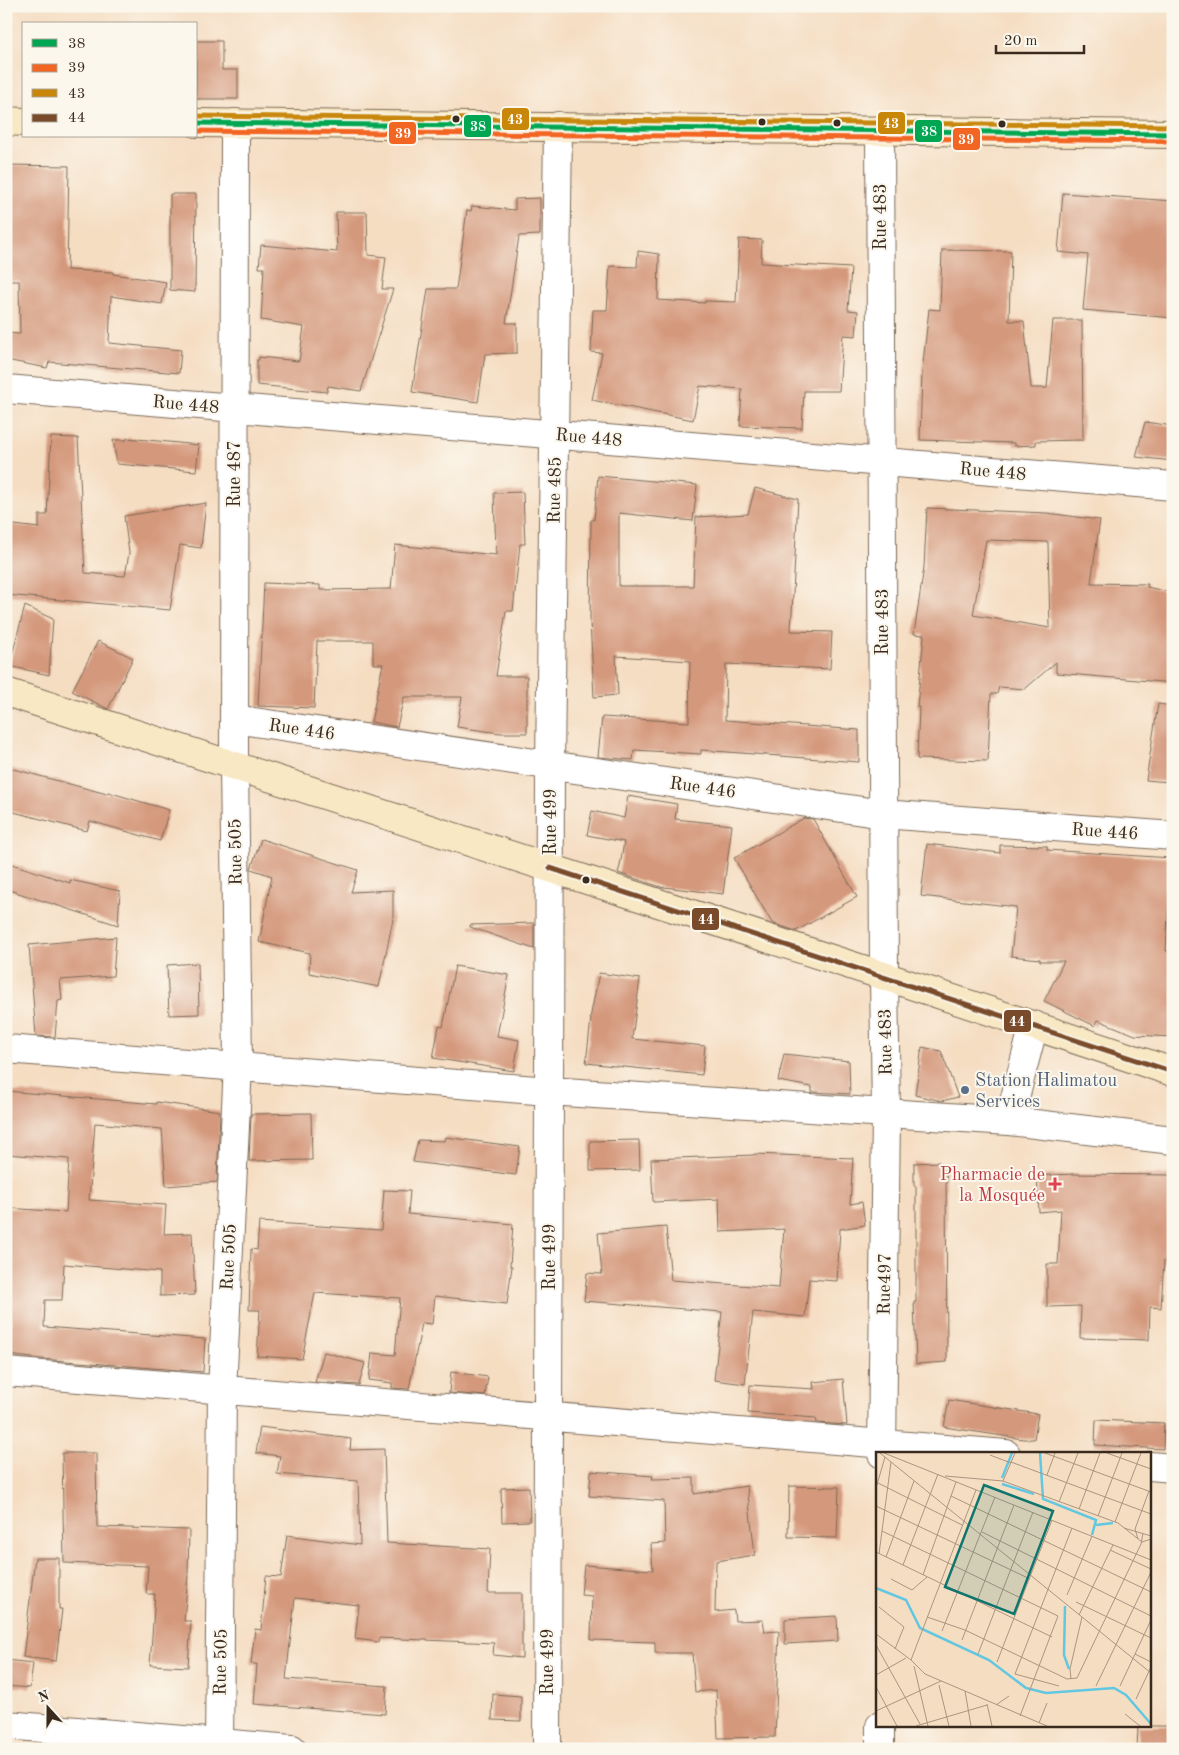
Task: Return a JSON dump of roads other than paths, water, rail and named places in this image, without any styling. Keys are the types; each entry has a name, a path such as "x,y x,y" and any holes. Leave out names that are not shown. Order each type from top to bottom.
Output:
{"street":[{"path":"6,122 22,122"},
{"path":"198,123 1173,134"},
{"name":"Rue 487","path":"234,765 235,124"},
{"name":"Rue 485","path":"550,765 558,126"},
{"name":"Rue 483","path":"880,130 886,1113"},
{"name":"Rue 448","path":"6,389 1173,486"},
{"path":"6,692 884,976 1173,1072"},
{"name":"Rue 446","path":"234,719 883,814 1173,836"},
{"name":"Rue 505","path":"219,1746 222,1390 238,1066 234,765"},
{"name":"Rue 499","path":"547,1749 550,765"},
{"path":"1009,1121 1034,1025"},
{"path":"6,1049 549,1091 1009,1121 1173,1140"},
{"name":"Rue497","path":"882,1449 886,1113"},
{"path":"6,1372 548,1417 882,1449 956,1452"},
{"path":"1152,1466 1173,1468"},
{"path":"6,1725 219,1746 292,1749"},
{"path":"880,1728 880,1749"}],"place":[{"name":"Station Halimatou Services","path":"965,1090"},
{"name":"Pharmacie de la Mosquée","path":"1055,1184"}]}
